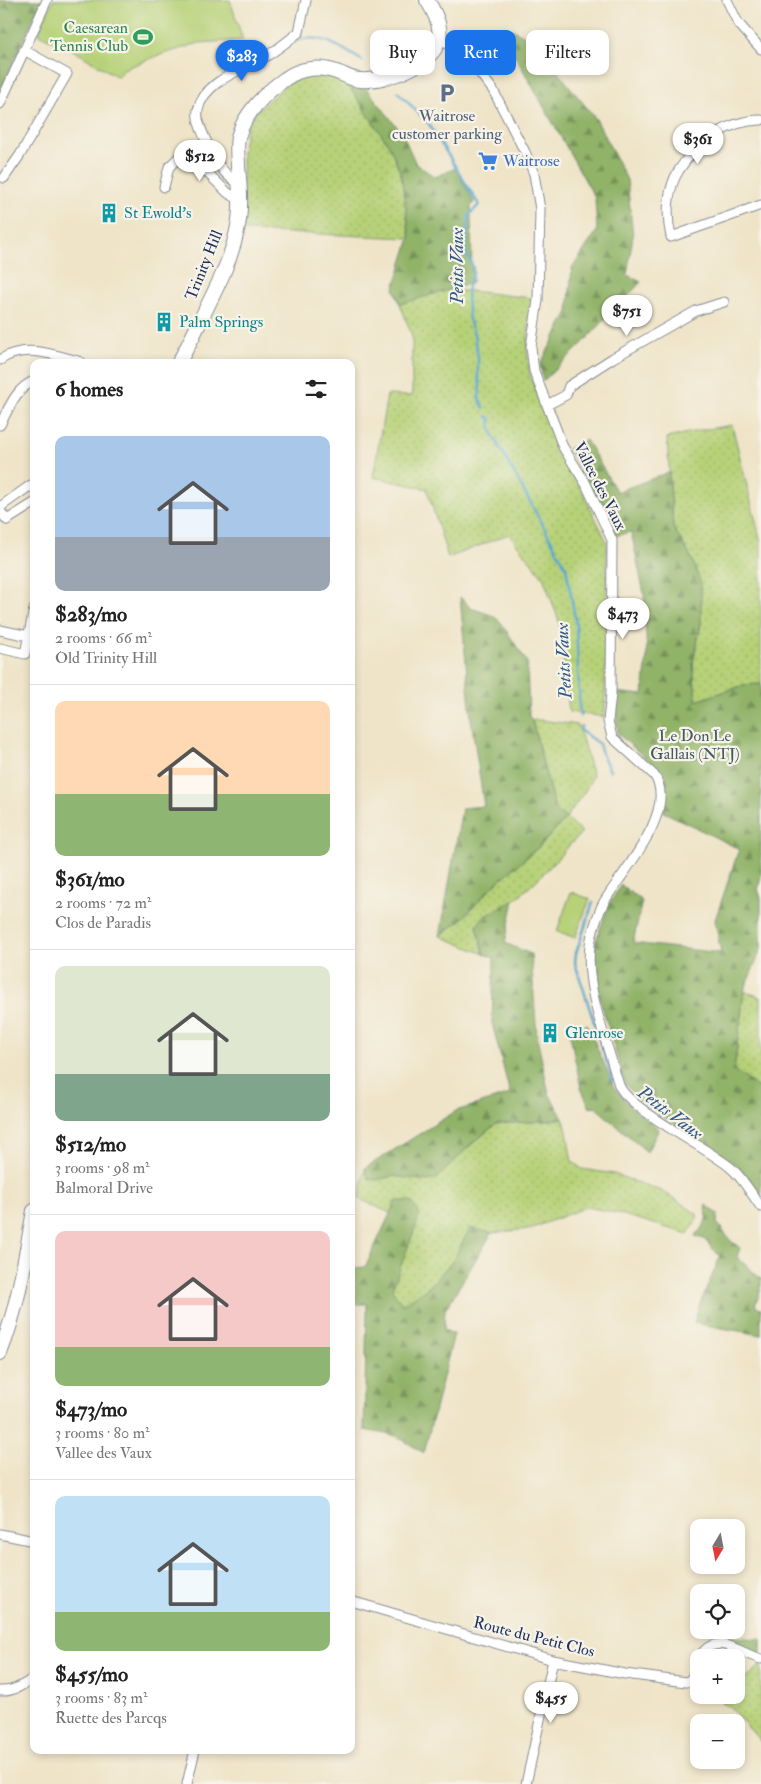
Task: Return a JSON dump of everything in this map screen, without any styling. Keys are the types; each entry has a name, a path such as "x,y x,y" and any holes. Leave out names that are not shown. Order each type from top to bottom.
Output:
{"main road":[{"path":"427,0 440,28 439,41"},
{"name":"Trinity Hill","path":"180,359 230,258 237,230 240,200 237,147 242,126 252,110 285,79 298,71 313,68 333,70 358,80 377,80 419,65 439,41"},
{"path":"0,1354 17,1302 30,1232"}],"street":[{"path":"0,104 47,0"},
{"path":"240,184 230,179 215,158 203,134 198,119 198,110 206,94 215,84 266,56 299,32 306,0"},
{"path":"727,0 738,23 761,49"},
{"name":"Vallee des Vaux","path":"439,41 454,46 472,63 492,90 525,152 534,174 540,209 538,300 531,347 534,370 563,447 586,484 612,540 611,694 608,721 612,737 658,780 660,794 656,820 630,866 604,903 590,944 590,980 599,1018 620,1088 635,1104 732,1169 761,1207"},
{"path":"1,179 20,155 67,74 24,50"},
{"path":"761,120 730,127 718,132 694,152 678,171 670,194 667,220 670,237 761,204"},
{"path":"164,187 169,167 180,156 188,155 228,194 240,200"},
{"path":"547,405 566,395 569,386 613,358 696,311 724,302"},
{"path":"0,360 20,351 34,351 68,359"},
{"path":"0,424 18,391 30,382"},
{"path":"0,507 30,486"},
{"path":"0,511 7,520 30,506"},
{"path":"0,630 29,636"},
{"path":"0,648 25,654 30,631"},
{"path":"0,1534 30,1540"},
{"name":"Route du Petit Clos","path":"355,1602 553,1660 625,1674 690,1681"},
{"name":"Route du Petit Clos","path":"705,1649 709,1646 726,1644 738,1649"},
{"name":"Route du Petit Clos","path":"745,1652 761,1659"},
{"path":"526,1784 553,1660"},
{"path":"0,1691 6,1692 30,1681"},
{"path":"187,1784 194,1754"}],"green space":[{"path":"0,0 42,0 0,91"},
{"name":"Caesarean Tennis Club","path":"53,0 230,0 243,40 199,43 124,69 118,77 71,49 38,34"},
{"path":"516,31 526,37 526,75 560,75 596,119 627,180 633,236 627,275 641,282 581,345 543,381 540,365 568,312 572,268 597,231 595,198 517,59"},
{"path":"313,73 344,79 390,147 401,174 410,238 243,231 242,152 247,125 256,112 291,80"},
{"path":"344,79 362,83 402,133 416,164 435,177 456,168 474,202 471,206 472,283 400,304 394,288 410,238 401,174 390,147"},
{"path":"394,288 471,291 532,298 527,349 530,375 543,411 607,542 605,717 569,712 559,621 543,577 509,534 448,558 427,489 373,477 387,395 412,396 412,336"},
{"path":"732,425 761,542 761,684 744,685 696,701 693,663 701,623 692,559 673,527 667,438"},
{"name":"Le Don Le Gallais (NTJ)","path":"586,440 617,492 669,472 673,527 692,559 701,584 701,623 693,663 696,701 744,685 761,684 761,876 758,890 761,897 761,949 744,991 734,1070 761,1090 761,1197 736,1165 639,1100 625,1084 595,982 595,944 608,906 621,885 642,901 633,943 721,953 715,920 739,849 664,812 664,788 658,769 618,734 614,692 643,695 647,656 644,594 631,532 615,536 599,501 568,449"},
{"path":"460,597 471,608 491,615 500,621 527,662 529,716 532,720 555,810 566,818 541,845 494,885 462,919 440,936 462,808 484,806 471,719"},
{"path":"532,720 578,725 593,776 566,818 582,832 523,893 481,921 477,926 484,954 440,936 462,919 494,885 541,845 565,819 555,810"},
{"path":"571,892 590,899 575,938 557,931"},
{"path":"514,900 505,943 531,954 537,1038 549,1094 563,1118 496,1124 471,1144 437,1179 428,1181 393,1176 376,1180 368,1178 365,1168 456,1111 510,1094 492,1023 494,958 484,954 477,926 483,917"},
{"path":"744,991 761,997 761,1090 734,1071"},
{"path":"587,1024 614,1087 631,1107 659,1129 647,1152 594,1106 590,1108 581,1088 570,1035"},
{"path":"563,1118 572,1161 582,1169 614,1174 664,1192 697,1214 697,1219 688,1234 617,1213 586,1207 530,1229 492,1233 470,1228 452,1262 428,1288 402,1305 391,1289 413,1234 396,1201 390,1213 359,1199 365,1168 368,1178 376,1180 393,1176 428,1181 496,1124"},
{"path":"396,1201 411,1201 420,1215 392,1289 402,1305 428,1288 452,1262 470,1228 492,1233 445,1310 444,1330 454,1334 424,1453 396,1436 364,1430 367,1304 355,1304 355,1268 365,1267"},
{"path":"706,1205 718,1214 717,1223 730,1240 740,1248 737,1257 761,1279 761,1290 755,1305 761,1309 761,1335 694,1323 699,1306 720,1257 704,1239 695,1236 705,1222 707,1215"},
{"path":"727,1639 761,1639 761,1656 745,1649 728,1642"},
{"path":"761,1665 761,1742 745,1724 745,1714 736,1714 730,1707 723,1704 745,1704 745,1680"}],"waterway":[{"name":"Petits Vaux","path":"297,41 314,38 323,40 340,47 363,61"},
{"name":"Petits Vaux","path":"398,92 429,124 479,205 469,215 465,251 473,267 467,298 469,319 478,357 479,398 484,409"},
{"name":"Petits Vaux","path":"487,416 491,419 490,424 494,437 566,567 576,624 580,716"},
{"name":"Petits Vaux","path":"581,726 581,731 599,744 610,771"},
{"name":"Petits Vaux","path":"593,902 576,953 575,963 613,1081"}],"place":[{"name":"Caesarean Tennis Club","path":"143,37"},
{"name":"Waitrose customer parking","path":"447,93"},
{"name":"Waitrose","path":"488,161"},
{"name":"St Ewold's","path":"109,213"},
{"name":"Palm Springs","path":"164,322"},
{"name":"Glenrose","path":"550,1033"}]}
